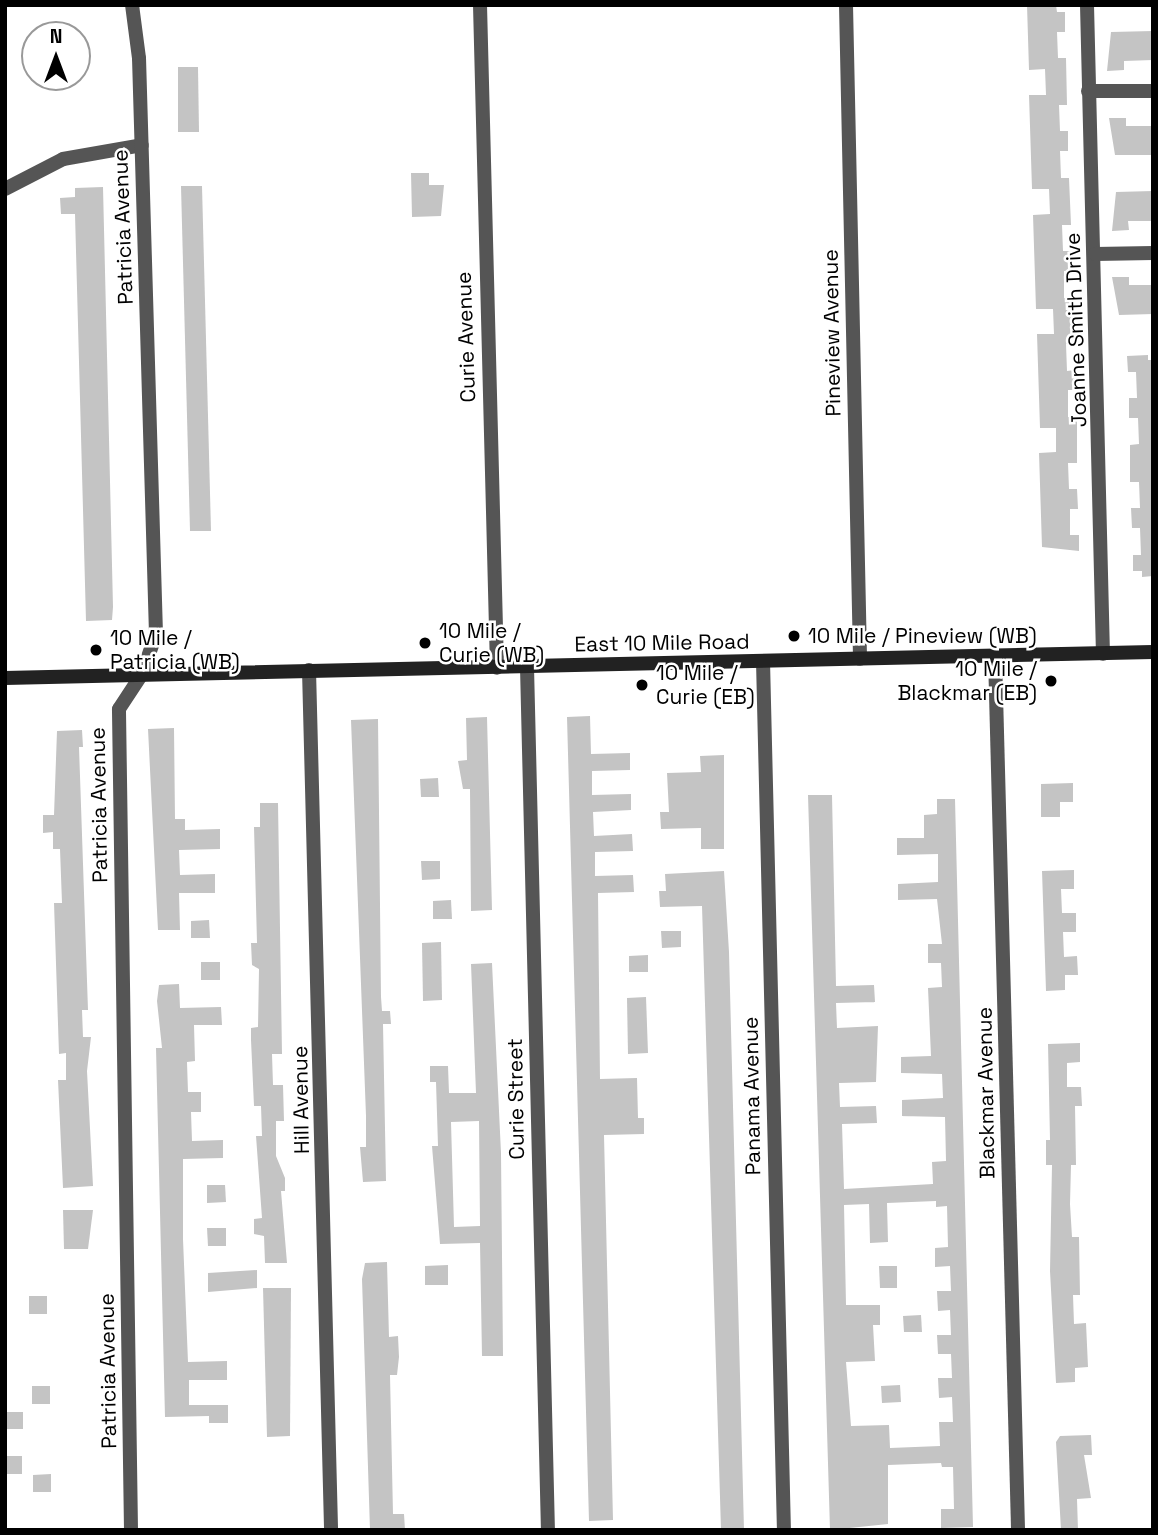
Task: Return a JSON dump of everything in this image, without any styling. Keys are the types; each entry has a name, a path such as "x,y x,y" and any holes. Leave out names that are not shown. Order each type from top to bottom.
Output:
{"main road":[{"name":"East 10 Mile Road","path":"5,678 1153,652"}],"street":[{"name":"Patricia Avenue","path":"131,1530 119,709 142,674 156,634 139,58 132,5"},
{"name":"Curie Avenue","path":"481,5 498,667"},
{"name":"Pineview Avenue","path":"846,5 860,659"},
{"name":"Joanne Smith Drive","path":"1087,5 1103,653"},
{"path":"1088,91 1153,91"},
{"path":"5,189 63,159 142,145"},
{"path":"1095,254 1153,253"},
{"name":"Blackmar Avenue","path":"995,656 1018,1530"},
{"name":"Panama Avenue","path":"762,661 785,1530"},
{"name":"Curie Street","path":"527,667 548,1530"},
{"name":"Hill Avenue","path":"309,670 331,1530"}],"building":[{"path":"1027,5 1056,5 1057,12 1065,12 1065,32 1057,32 1058,58 1066,58 1067,105 1059,105 1060,131 1068,131 1068,151 1060,151 1061,178 1069,178 1071,225 1062,225 1063,251 1071,251 1072,271 1064,271 1064,298 1073,297 1074,344 1066,344 1067,371 1075,370 1076,390 1068,390 1068,417 1077,417 1077,463 1068,463 1069,489 1077,489 1078,509 1070,509 1070,535 1079,535 1079,551 1042,547 1039,453 1056,452 1056,428 1040,428 1037,334 1054,334 1053,309 1036,309 1033,215 1050,214 1049,189 1032,189 1029,95 1046,95 1045,69 1029,70"},
{"path":"1153,31 1153,60 1124,61 1124,70 1107,71 1111,32"},
{"path":"178,67 198,67 199,132 178,132"},
{"path":"1109,118 1126,118 1126,126 1151,126 1153,155 1115,155"},
{"path":"411,173 429,173 429,185 444,185 441,216 412,217"},
{"path":"181,186 202,186 211,531 190,531"},
{"path":"103,187 113,607 112,620 86,621 75,214 61,214 60,198 75,197 75,188"},
{"path":"1153,191 1153,221 1128,221 1129,230 1112,231 1116,192"},
{"path":"1112,277 1129,277 1129,285 1153,285 1153,314 1119,315"},
{"path":"1148,355 1148,360 1153,360 1153,576 1142,577 1142,571 1133,571 1133,555 1141,555 1140,528 1132,528 1131,508 1140,508 1139,482 1130,482 1130,445 1139,444 1138,418 1129,418 1129,398 1137,398 1136,372 1128,372 1127,356"},
{"path":"590,716 591,754 630,753 630,770 592,771 592,795 631,794 631,810 593,812 594,836 632,834 633,851 595,852 595,876 633,875 634,892 598,893 600,1079 637,1078 638,1118 644,1118 644,1134 604,1135 613,1520 589,1521 567,717"},
{"path":"487,717 492,910 471,911 470,789 463,789 458,761 467,760 466,718"},
{"path":"378,719 381,997 382,1011 390,1011 391,1024 383,1024 386,1181 363,1182 360,1147 366,1147 366,1116 351,720"},
{"path":"174,728 175,819 185,819 185,830 220,829 220,849 179,850 180,875 215,874 215,893 179,893 180,930 158,930 148,729"},
{"path":"82,730 83,747 79,747 88,1010 82,1010 83,1037 91,1037 87,1071 93,1186 63,1188 58,1080 66,1080 66,1053 59,1054 54,903 62,903 60,849 53,849 53,832 43,833 43,815 54,815 57,731"},
{"path":"724,755 724,849 701,849 701,828 661,829 660,812 669,812 667,773 701,772 700,756"},
{"path":"438,778 439,797 421,797 420,779"},
{"path":"1073,783 1073,802 1060,802 1060,817 1041,817 1041,784"},
{"path":"808,795 832,795 836,986 874,985 875,1002 836,1003 837,1028 878,1026 876,1082 839,1083 840,1107 876,1106 877,1123 842,1124 844,1189 933,1184 932,1162 946,1161 945,1117 902,1116 902,1100 943,1098 942,1074 901,1073 901,1057 931,1056 928,988 942,987 941,963 928,963 928,944 942,944 937,899 898,900 898,884 938,882 938,854 897,855 897,838 924,838 924,815 937,814 937,799 955,799 973,1527 941,1528 941,1509 954,1509 953,1467 942,1467 941,1463 888,1465 888,1524 830,1530","holes":["936,1201 936,1207 947,1206 948,1247 935,1248 935,1267 950,1266 951,1291 937,1291 938,1311 950,1310 951,1335 937,1335 938,1354 951,1354 952,1378 938,1378 939,1398 952,1397 953,1422 939,1422 940,1446 890,1448 889,1425 851,1426 846,1362 875,1361 873,1325 880,1325 880,1305 846,1305 844,1205 869,1204 870,1243 888,1242 887,1203"]},
{"path":"260,803 278,803 282,1054 272,1054 273,1085 283,1085 284,1121 276,1121 276,1156 285,1178 285,1191 281,1191 287,1263 265,1263 264,1236 254,1234 254,1219 262,1218 256,1136 262,1136 261,1106 254,1106 251,1040 251,1028 258,1027 259,969 252,965 251,943 257,943 254,827 260,827"},
{"path":"421,861 440,861 440,879 422,880"},
{"path":"1074,870 1074,889 1061,889 1062,913 1076,913 1076,932 1063,932 1064,957 1077,956 1078,975 1065,975 1065,990 1046,991 1042,871"},
{"path":"724,871 729,952 744,1530 721,1530 702,906 660,907 659,891 666,891 665,874"},
{"path":"451,900 452,919 433,919 433,901"},
{"path":"209,920 210,938 191,938 191,921"},
{"path":"661,931 681,931 681,947 662,948"},
{"path":"441,942 442,1000 423,1001 422,943"},
{"path":"648,955 648,972 629,972 629,956"},
{"path":"201,962 220,962 220,980 201,980"},
{"path":"492,963 501,1153 503,1356 482,1356 480,1243 440,1244 432,1146 438,1146 436,1082 430,1082 430,1066 448,1066 449,1093 476,1093 471,964","holes":["479,1121 480,1226 454,1227 451,1122"]},
{"path":"179,984 180,1008 221,1007 222,1025 194,1025 195,1061 187,1062 188,1092 201,1092 201,1112 191,1112 192,1141 223,1140 223,1158 183,1159 183,1239 188,1362 227,1361 227,1380 189,1380 189,1405 228,1405 228,1423 209,1423 209,1416 165,1417 156,1048 162,1048 157,1001 159,985"},
{"path":"646,997 648,1053 628,1054 627,998"},
{"path":"1080,1043 1080,1062 1067,1063 1067,1087 1081,1087 1082,1106 1075,1106 1076,1165 1071,1165 1070,1204 1072,1237 1079,1237 1080,1295 1073,1295 1074,1324 1086,1323 1088,1367 1075,1368 1075,1382 1056,1383 1050,1271 1052,1165 1046,1165 1046,1140 1050,1140 1048,1044"},
{"path":"207,1185 225,1185 226,1202 207,1203"},
{"path":"63,1210 93,1210 88,1249 64,1249"},
{"path":"207,1228 226,1228 226,1246 208,1246"},
{"path":"387,1262 389,1337 398,1336 399,1357 397,1375 390,1375 393,1514 404,1514 405,1530 370,1530 362,1279 365,1263"},
{"path":"448,1265 448,1285 425,1285 425,1266"},
{"path":"879,1266 897,1266 897,1288 880,1288"},
{"path":"257,1270 257,1288 208,1292 208,1273"},
{"path":"263,1288 291,1288 290,1436 267,1437"},
{"path":"29,1296 47,1296 47,1314 29,1314"},
{"path":"921,1315 922,1332 904,1332 903,1316"},
{"path":"900,1385 901,1402 882,1403 881,1386"},
{"path":"32,1386 50,1386 50,1404 32,1404"},
{"path":"5,1412 23,1412 23,1429 5,1429"},
{"path":"1091,1435 1092,1455 1084,1455 1091,1498 1077,1499 1078,1530 1061,1530 1056,1442 1060,1436"},
{"path":"5,1456 22,1456 22,1474 5,1474"},
{"path":"51,1474 51,1492 33,1492 33,1475"}],"place":[{"name":"10 Mile / Pineview (WB)","path":"794,636"},
{"name":"10 Mile / Curie (WB)","path":"425,643"},
{"name":"10 Mile / Patricia (WB)","path":"96,650"},
{"name":"10 Mile / Blackmar (EB)","path":"1051,681"},
{"name":"10 Mile / Curie (EB)","path":"642,685"}]}
